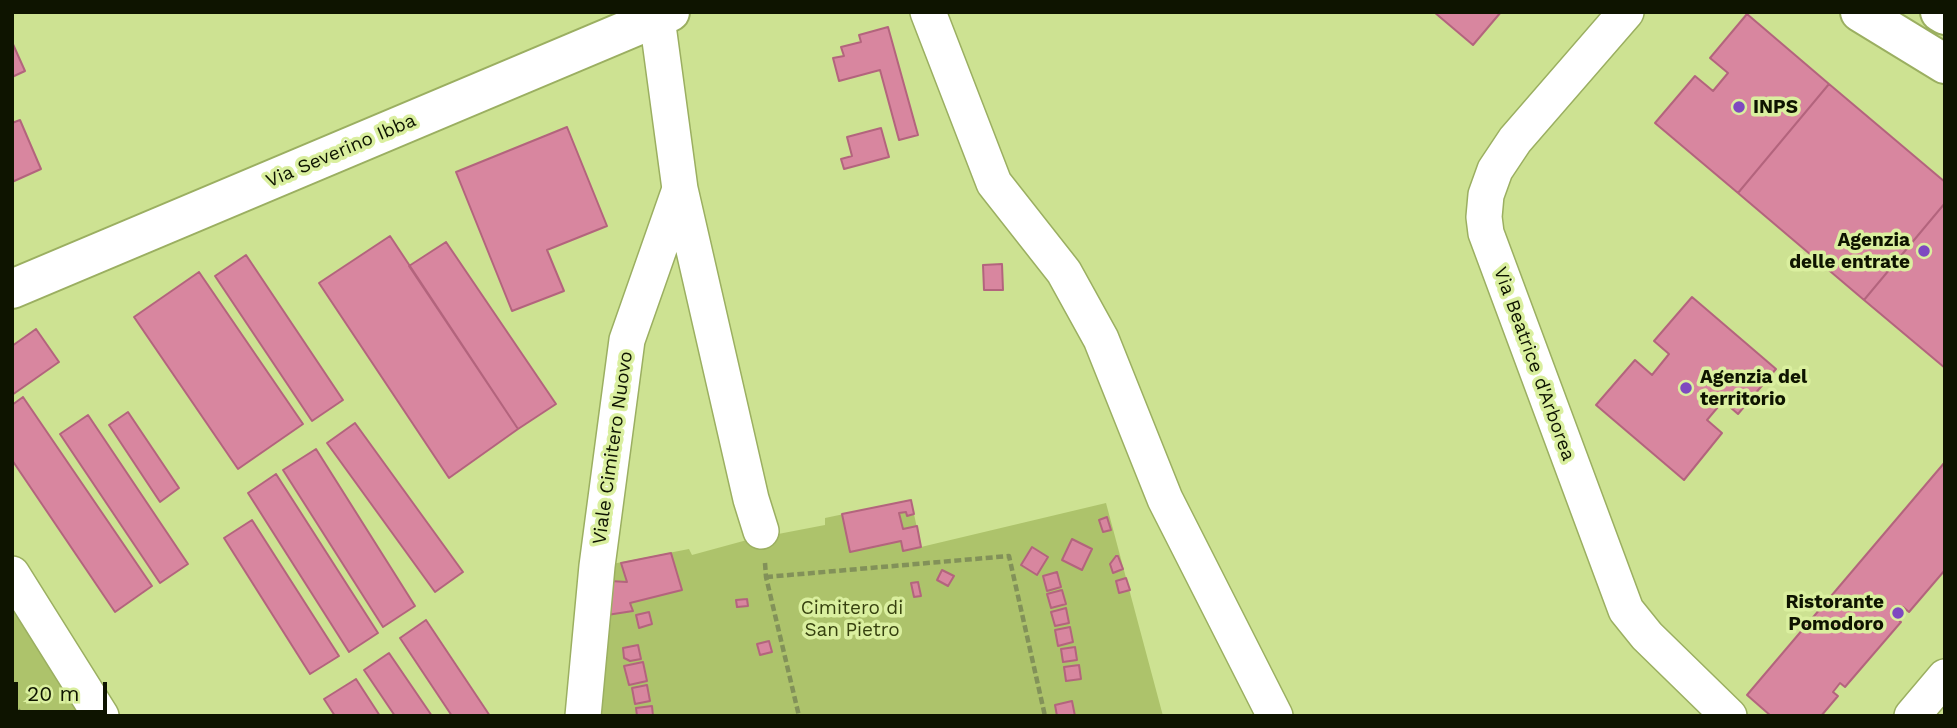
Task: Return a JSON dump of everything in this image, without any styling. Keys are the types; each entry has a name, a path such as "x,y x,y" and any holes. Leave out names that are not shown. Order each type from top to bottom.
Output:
{"street":[{"path":"928,12 994,183 1064,272 1101,339 1165,499 1276,716"},
{"name":"Via Beatrice d'Arborea","path":"1626,12 1515,140 1495,170 1486,195 1486,233 1626,610 1647,636 1729,716"},
{"path":"1860,12 1945,64"},
{"path":"1940,12 1945,15"},
{"name":"Viale Cimitero Nuovo","path":"661,14 680,189 751,499 761,531"},
{"name":"Via Severino Ibba","path":"12,289 661,14"},
{"name":"Viale Cimitero Nuovo","path":"583,716 597,566 627,340 680,189"},
{"path":"12,574 102,716"},
{"path":"1912,716 1945,677"}],"path":[{"path":"761,531 766,577 799,716"},
{"path":"766,577 1009,556 1045,716"},
{"path":"12,701 22,716"}],"green space":[{"name":"Cimitero di San Pietro","path":"911,500 921,547 1106,503 1163,716 599,716 612,564 689,549 692,555 747,540 825,525 825,518"},
{"path":"12,598 87,716 12,716"}],"building":[{"path":"1434,12 1501,12 1473,45"},
{"name":"INPS","path":"1747,14 1829,84 1738,193 1655,123 1695,76 1713,91 1728,73 1710,58"},
{"path":"888,27 918,135 899,140 880,70 839,81 833,58 844,56 841,47 861,42 859,35"},
{"path":"12,42 25,71 12,77"},
{"path":"1829,84 1945,182 1945,203 1864,300 1738,193"},
{"path":"20,120 41,169 12,182 12,123"},
{"path":"567,127 607,226 547,250 564,291 512,311 456,172"},
{"path":"881,128 889,157 844,169 841,159 852,156 847,137"},
{"name":"Agenzia delle entrate","path":"1945,203 1945,368 1864,300"},
{"path":"390,236 518,429 449,478 319,283"},
{"path":"446,242 556,404 518,429 409,266"},
{"path":"246,255 343,400 312,421 215,276"},
{"path":"1002,264 1003,290 984,290 983,265"},
{"path":"199,272 303,424 238,469 134,317"},
{"name":"Agenzia del territorio","path":"1692,297 1776,369 1738,414 1723,401 1707,420 1722,433 1684,480 1596,405 1635,360 1652,375 1669,354 1654,341"},
{"path":"36,329 59,362 12,395 12,346"},
{"path":"23,397 152,586 115,612 12,460 12,405"},
{"path":"128,412 179,488 160,502 109,425"},
{"path":"88,415 188,564 160,583 60,434"},
{"path":"355,423 463,572 435,592 327,443"},
{"path":"316,449 415,606 383,627 283,470"},
{"path":"1945,462 1945,570 1909,612 1903,607 1895,617 1901,622 1845,687 1840,683 1833,692 1838,696 1821,716 1771,716 1747,695"},
{"path":"276,474 378,633 349,652 248,493"},
{"path":"911,500 914,514 907,516 906,512 899,513 903,529 917,526 921,547 903,551 901,541 850,552 842,514"},
{"path":"1107,517 1111,530 1103,532 1099,520"},
{"path":"252,520 339,656 310,674 224,538"},
{"path":"1072,539 1092,549 1082,570 1062,560"},
{"path":"1032,547 1048,557 1037,575 1021,565"},
{"path":"671,553 682,590 630,603 633,611 607,615 610,581 627,582 621,563"},
{"path":"1116,556 1123,569 1113,573 1110,564"},
{"path":"942,570 954,576 948,586 937,580"},
{"path":"1057,572 1061,587 1047,591 1043,576"},
{"path":"1126,578 1130,590 1119,593 1116,581"},
{"path":"918,582 921,596 914,597 911,583"},
{"path":"1062,590 1066,604 1051,608 1047,594"},
{"path":"747,599 748,606 737,607 736,600"},
{"path":"1066,608 1069,623 1055,626 1051,612"},
{"path":"649,612 652,624 639,628 636,615"},
{"path":"426,620 490,716 452,716 400,638"},
{"path":"1070,627 1073,642 1058,646 1055,630"},
{"path":"769,641 772,652 760,655 757,644"},
{"path":"638,645 641,659 630,661 624,658 623,648"},
{"path":"1075,647 1077,660 1063,662 1061,649"},
{"path":"389,653 432,716 395,716 364,670"},
{"path":"643,662 647,681 629,685 624,666"},
{"path":"1079,665 1081,679 1066,681 1064,667"},
{"path":"356,679 380,716 335,716 324,699"},
{"path":"647,685 650,701 635,704 632,688"},
{"path":"1072,701 1075,716 1057,716 1055,705"},
{"path":"652,706 653,716 637,716 636,708"}],"place":[{"name":"INPS","path":"1739,107"},
{"name":"Agenzia delle entrate","path":"1924,251"},
{"name":"Agenzia del territorio","path":"1686,388"},
{"name":"Ristorante Pomodoro","path":"1898,613"}]}
